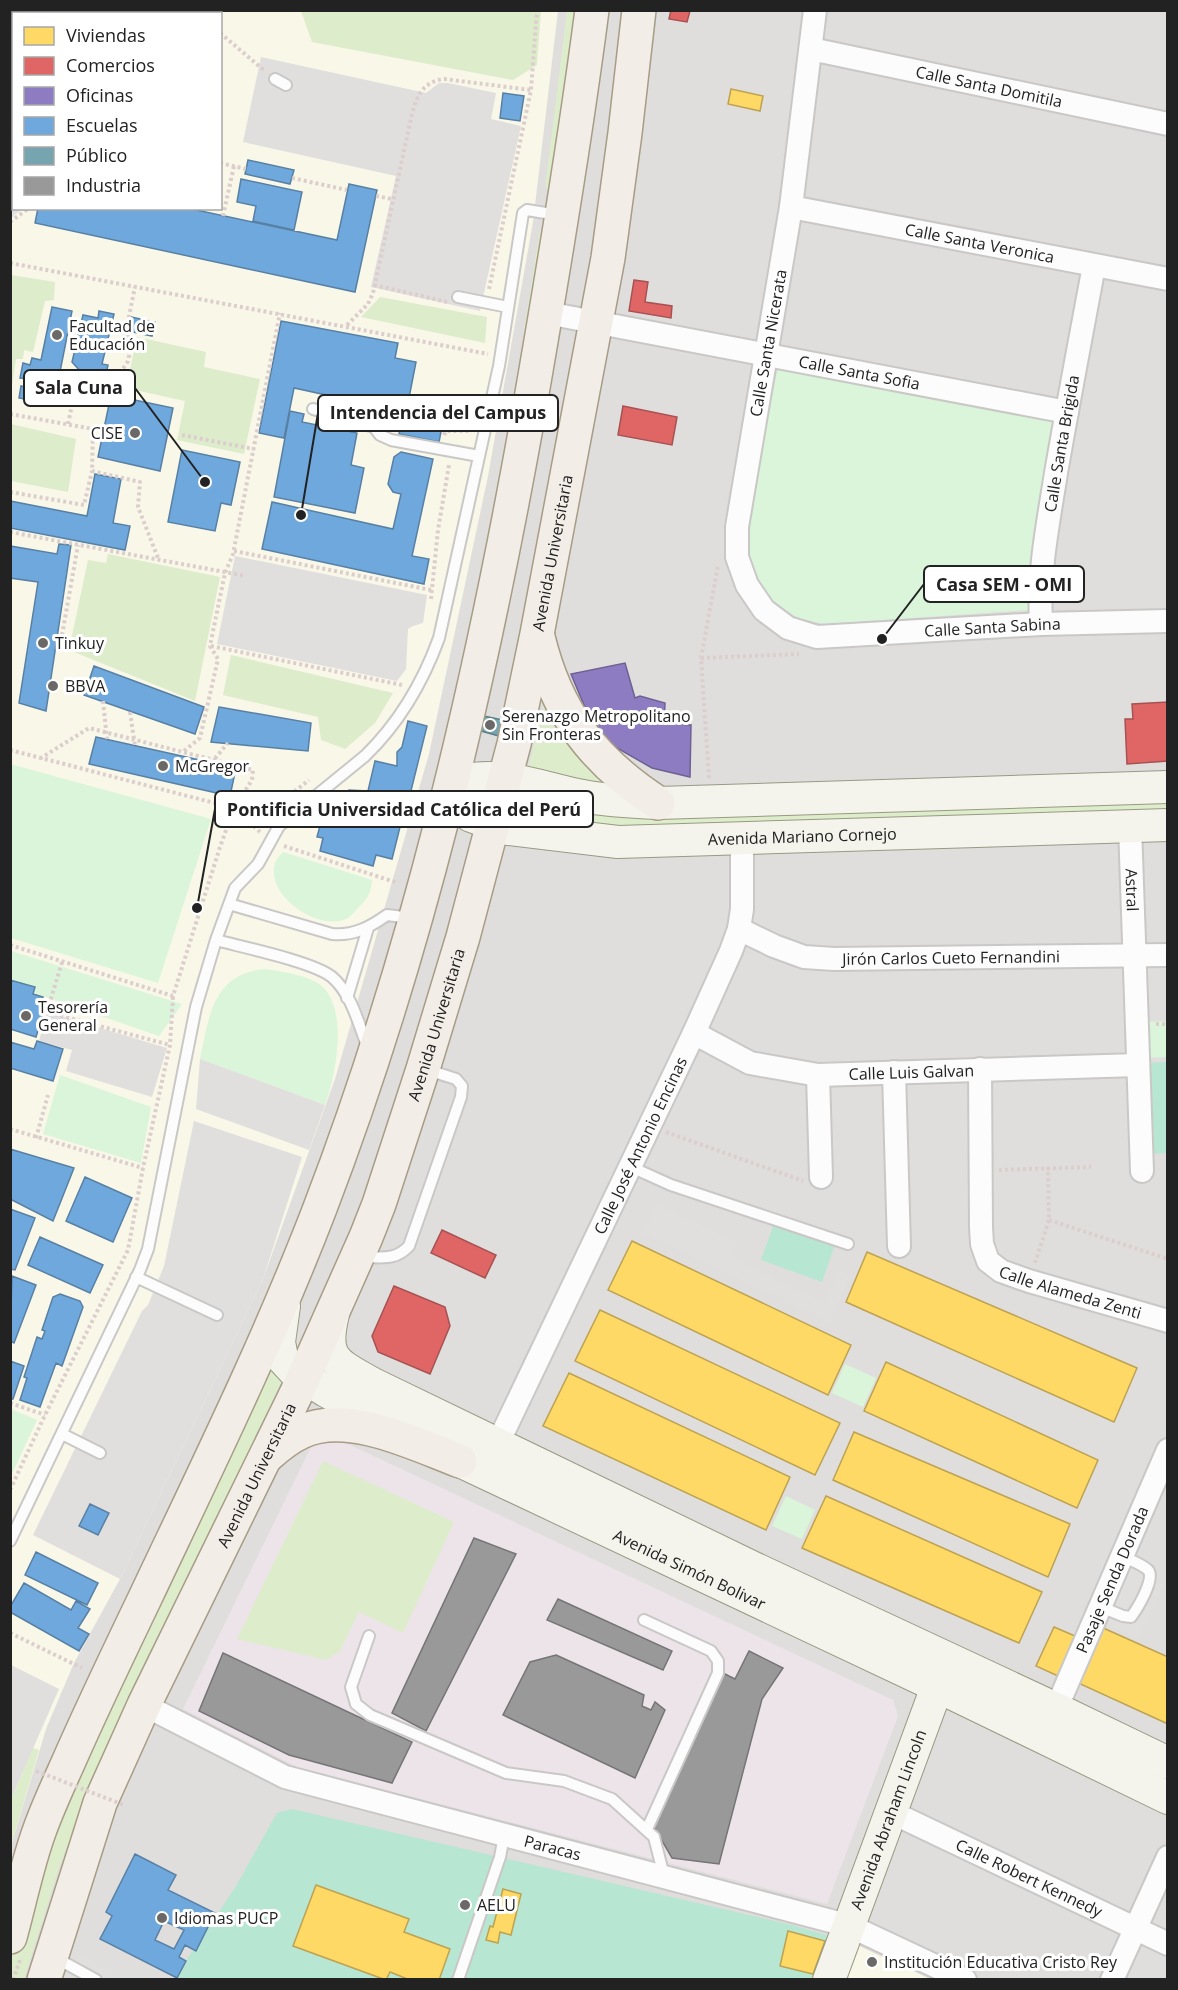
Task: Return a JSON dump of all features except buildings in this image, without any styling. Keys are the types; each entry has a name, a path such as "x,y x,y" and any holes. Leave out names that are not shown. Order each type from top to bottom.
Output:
{"main road":[{"path":"10,1937 47,1810 94,1704 252,1373 321,1205 373,1060 464,733 494,595 547,313 577,127 592,10"},
{"name":"Avenida Universitaria","path":"48,1968 100,1803 144,1705 303,1378 362,1247 382,1195 463,937 514,744 597,322 625,133 639,10"},
{"path":"537,634 552,684 578,731 614,771 658,803"},
{"path":"448,792 471,778 481,777 505,779 608,801 658,803 1167,787"},
{"name":"Avenida Mariano Cornejo","path":"448,792 471,816 493,825 559,836 618,842 1167,825"},
{"path":"414,919 434,917 443,920 458,930 463,937"},
{"path":"321,1205 323,1227 334,1239 362,1247"},
{"name":"Avenida Simón Bolivar","path":"287,1291 281,1318 279,1347 287,1364 303,1378 460,1461 525,1492 732,1573 942,1672 1167,1798"},
{"name":"Avenida Simón Bolivar","path":"335,1307 329,1347 339,1364 373,1384 538,1464 732,1573"},
{"path":"264,1459 284,1442 301,1432 322,1426 341,1425 379,1431 460,1461"},
{"path":"525,1492 538,1464"},
{"name":"Avenida Simón Bolivar","path":"942,1672 1056,1709 1167,1763"},
{"name":"Avenida Abraham Lincoln","path":"830,1980 942,1672"}],"street":[{"name":"Calle Santa Nicerata","path":"815,10 791,207 737,527 737,557 747,585 764,610 788,627 817,637"},
{"name":"Calle Santa Domitila","path":"811,49 1167,124"},
{"name":"Calle Santa Veronica","path":"791,207 1167,279"},
{"name":"Calle Santa Brigida","path":"1041,624 1039,594 1042,560 1066,412 1094,266"},
{"name":"Calle Santa Sofia","path":"547,313 1066,412"},
{"name":"Calle Santa Sabina","path":"817,637 1041,624 1167,621"},
{"name":"Astral","path":"1130,826 1142,1171"},
{"name":"Calle José Antonio Encinas","path":"497,1444 631,1167 740,929 743,892 742,837"},
{"name":"Jirón Carlos Cueto Fernandini","path":"740,929 774,946 804,957 834,959 1167,955"},
{"name":"Calle Luis Galvan","path":"694,1033 750,1063 818,1075 1138,1065"},
{"name":"Calle Alameda Zenti","path":"980,1069 982,1244 988,1261 1001,1271 1029,1281 1167,1321"},
{"path":"894,1072 899,1246"},
{"path":"818,1075 820,1177"},
{"name":"Pasaje Senda Dorada","path":"1056,1709 1167,1450"},
{"name":"Paracas","path":"144,1705 285,1777 850,1926 964,1980"},
{"name":"Calle Robert Kennedy","path":"891,1812 1167,1944"},
{"path":"1112,1980 1167,1857"}],"lane":[{"path":"275,79 286,85"},
{"path":"10,1541 148,1249 196,1007 216,940 235,888 258,864 279,826 372,750 407,706 419,685 439,638 501,354 524,211 534,210 562,216"},
{"path":"455,300 486,302 508,307"},
{"path":"313,409 374,427 380,435 391,440 479,456"},
{"path":"229,904 332,934 346,935 368,928 387,915 414,919"},
{"path":"347,998 368,928"},
{"path":"216,940 315,968 333,978 347,998 373,1060"},
{"path":"362,1247 389,1257 401,1255 409,1246 461,1097 462,1086 456,1079 423,1069"},
{"path":"631,1167 671,1185 848,1244"},
{"path":"136,1277 217,1315"},
{"path":"62,1434 100,1453"},
{"path":"1101,1607 1131,1617 1149,1582 1151,1575 1148,1570 1122,1556"},
{"path":"644,1620 711,1651 718,1661 718,1673 647,1829"},
{"path":"369,1636 351,1687 356,1704 370,1715 506,1773 564,1780 612,1799 654,1837 664,1876"},
{"path":"458,1980 500,1857 504,1836"},
{"path":"48,1968 96,1980"}],"path":[{"path":"486,302 531,90 537,10"},
{"path":"222,35 275,79"},
{"path":"347,326 368,304 415,99 423,88 432,81 444,79 531,90"},
{"path":"222,164 246,169"},
{"path":"223,216 234,166"},
{"path":"292,178 347,190"},
{"path":"376,196 392,199"},
{"path":"10,222 26,210"},
{"path":"10,263 486,354 501,354"},
{"path":"374,285 455,300"},
{"path":"68,424 78,376 114,382 128,361 133,337 124,336 135,286"},
{"path":"183,752 200,738 218,659 210,646 225,573 234,551 280,313"},
{"path":"484,364 488,345"},
{"path":"10,414 93,429 92,471 84,505 10,492"},
{"path":"431,601 438,530 450,465 436,460 437,448 446,431 467,432 471,423"},
{"path":"182,435 254,449"},
{"path":"92,471 140,482 138,507 158,558"},
{"path":"10,532 246,576"},
{"path":"62,641 78,545"},
{"path":"234,551 431,590"},
{"path":"710,801 701,658 720,559"},
{"path":"701,658 817,653 817,637"},
{"path":"210,646 401,686 406,675"},
{"path":"103,702 107,739"},
{"path":"130,712 135,746"},
{"path":"10,1490 128,1250 143,1168 171,1045 173,996 220,847 234,808 252,780 253,770 89,728 41,758"},
{"path":"211,763 228,743"},
{"path":"10,750 234,808 270,842 398,883"},
{"path":"252,825 317,774"},
{"path":"10,945 173,996"},
{"path":"62,962 47,1012 171,1045"},
{"path":"36,1138 48,1095"},
{"path":"650,1126 798,1180 811,1182 820,1177"},
{"path":"10,1130 143,1168"},
{"path":"980,1171 1091,1167"},
{"path":"1029,1281 1049,1220 1048,1168"},
{"path":"1049,1220 1167,1259"},
{"path":"10,1403 45,1415"},
{"path":"10,1633 82,1668"},
{"path":"36,1771 124,1804"}],"shaded area":[{"path":"11,10 54,11 56,12 12,12 12,210 21,210 11,218"},
{"path":"11,11 1167,11 1167,1979 11,1980"},
{"path":"11,11 558,11 533,222 488,476 429,754 335,1079 263,1279 120,1579 74,1663 46,1729 11,1846"},
{"path":"261,57 426,93 439,83 448,83 496,93 491,119 521,126 480,311 371,287 396,176 243,142"},
{"path":"235,556 427,595 423,623 408,629 406,669 397,681 217,644"},
{"path":"47,1012 167,1048 152,1097 66,1071 72,1050 39,1041"},
{"path":"200,1059 325,1105 309,1150 196,1109"},
{"path":"194,1121 302,1157 263,1279 120,1579 33,1535 142,1311 148,1305 164,1266"},
{"path":"657,1204 737,1242 730,1257 825,1303 841,1271 851,1276 829,1322 643,1233"},
{"path":"325,1439 346,1443 893,1700 898,1716 827,1904 297,1767 183,1709 311,1447"},
{"path":"1125,1565 1164,1584 1138,1639 1099,1620"},
{"path":"11,1665 59,1689 11,1799"},
{"name":"Institución Educativa Cristo Rey","path":"857,1945 930,1979 844,1980"},
{"path":"79,1953 122,1979 63,1980"}],"green space":[{"path":"301,11 541,11 537,65 513,80 312,42"},
{"path":"567,11 576,11 551,191 546,189 546,181"},
{"path":"540,229 545,229 525,337 524,331"},
{"path":"11,275 55,282 54,300 45,301 33,352 24,350 23,359 16,359 11,392"},
{"path":"380,297 487,317 485,343 361,317"},
{"path":"137,337 206,352 204,367 260,379 244,454 177,440 185,401 126,388"},
{"path":"778,367 1056,422 1029,610 824,624 798,618 768,600 751,570 744,538"},
{"path":"11,424 76,439 68,492 11,481"},
{"path":"108,554 220,577 195,701 69,650 88,560 106,563"},
{"path":"231,655 393,693 375,723 345,749 321,740 318,717 223,695"},
{"path":"547,692 628,791 528,769"},
{"path":"10,764 211,819 158,983 11,938"},
{"path":"538,796 1168,797 1167,808 1153,816 623,831 533,816"},
{"path":"283,852 372,880 369,894 348,918 336,921 310,916 286,899 278,888 274,875 275,863"},
{"path":"11,951 182,1004 159,1036 11,985"},
{"path":"264,969 297,975 320,984 332,1001 338,1030 336,1062 325,1105 200,1059 211,1013 224,988 234,979"},
{"path":"1167,1021 1167,1057 1146,1058 1143,1022"},
{"path":"1167,1062 1167,1153 1149,1154 1146,1063"},
{"path":"60,1075 151,1107 141,1163 43,1134"},
{"path":"777,1215 838,1236 822,1282 761,1260"},
{"path":"269,1361 283,1379 100,1762 59,1868 24,1979 11,1980 11,1961 46,1842"},
{"path":"845,1364 876,1378 863,1407 832,1393"},
{"path":"11,1409 37,1420 11,1476"},
{"path":"323,1461 454,1522 403,1633 359,1612 340,1651 326,1660 237,1639"},
{"path":"786,1496 815,1510 802,1539 772,1526"},
{"path":"33,1748 39,1750 11,1846 11,1799"},
{"name":"AELU","path":"292,1809 792,1925 829,1936 812,1979 173,1980 236,1886 277,1813"}],"place":[{"name":"Facultad de Educación","path":"57,335"},
{"name":"CISE","path":"135,433"},
{"name":"Sala Cuna","path":"205,482"},
{"name":"Intendencia del Campus","path":"301,515"},
{"name":"Casa SEM - OMI","path":"882,639"},
{"name":"Tinkuy","path":"43,643"},
{"name":"BBVA","path":"53,686"},
{"name":"Serenazgo Metropolitano Sin Fronteras","path":"490,725"},
{"name":"McGregor","path":"163,766"},
{"name":"Pontificia Universidad Católica del Perú","path":"197,908"},
{"name":"Tesorería General","path":"26,1016"},
{"name":"AELU","path":"465,1905"},
{"name":"Idiomas PUCP","path":"162,1918"},
{"name":"Institución Educativa Cristo Rey","path":"872,1962"}]}
